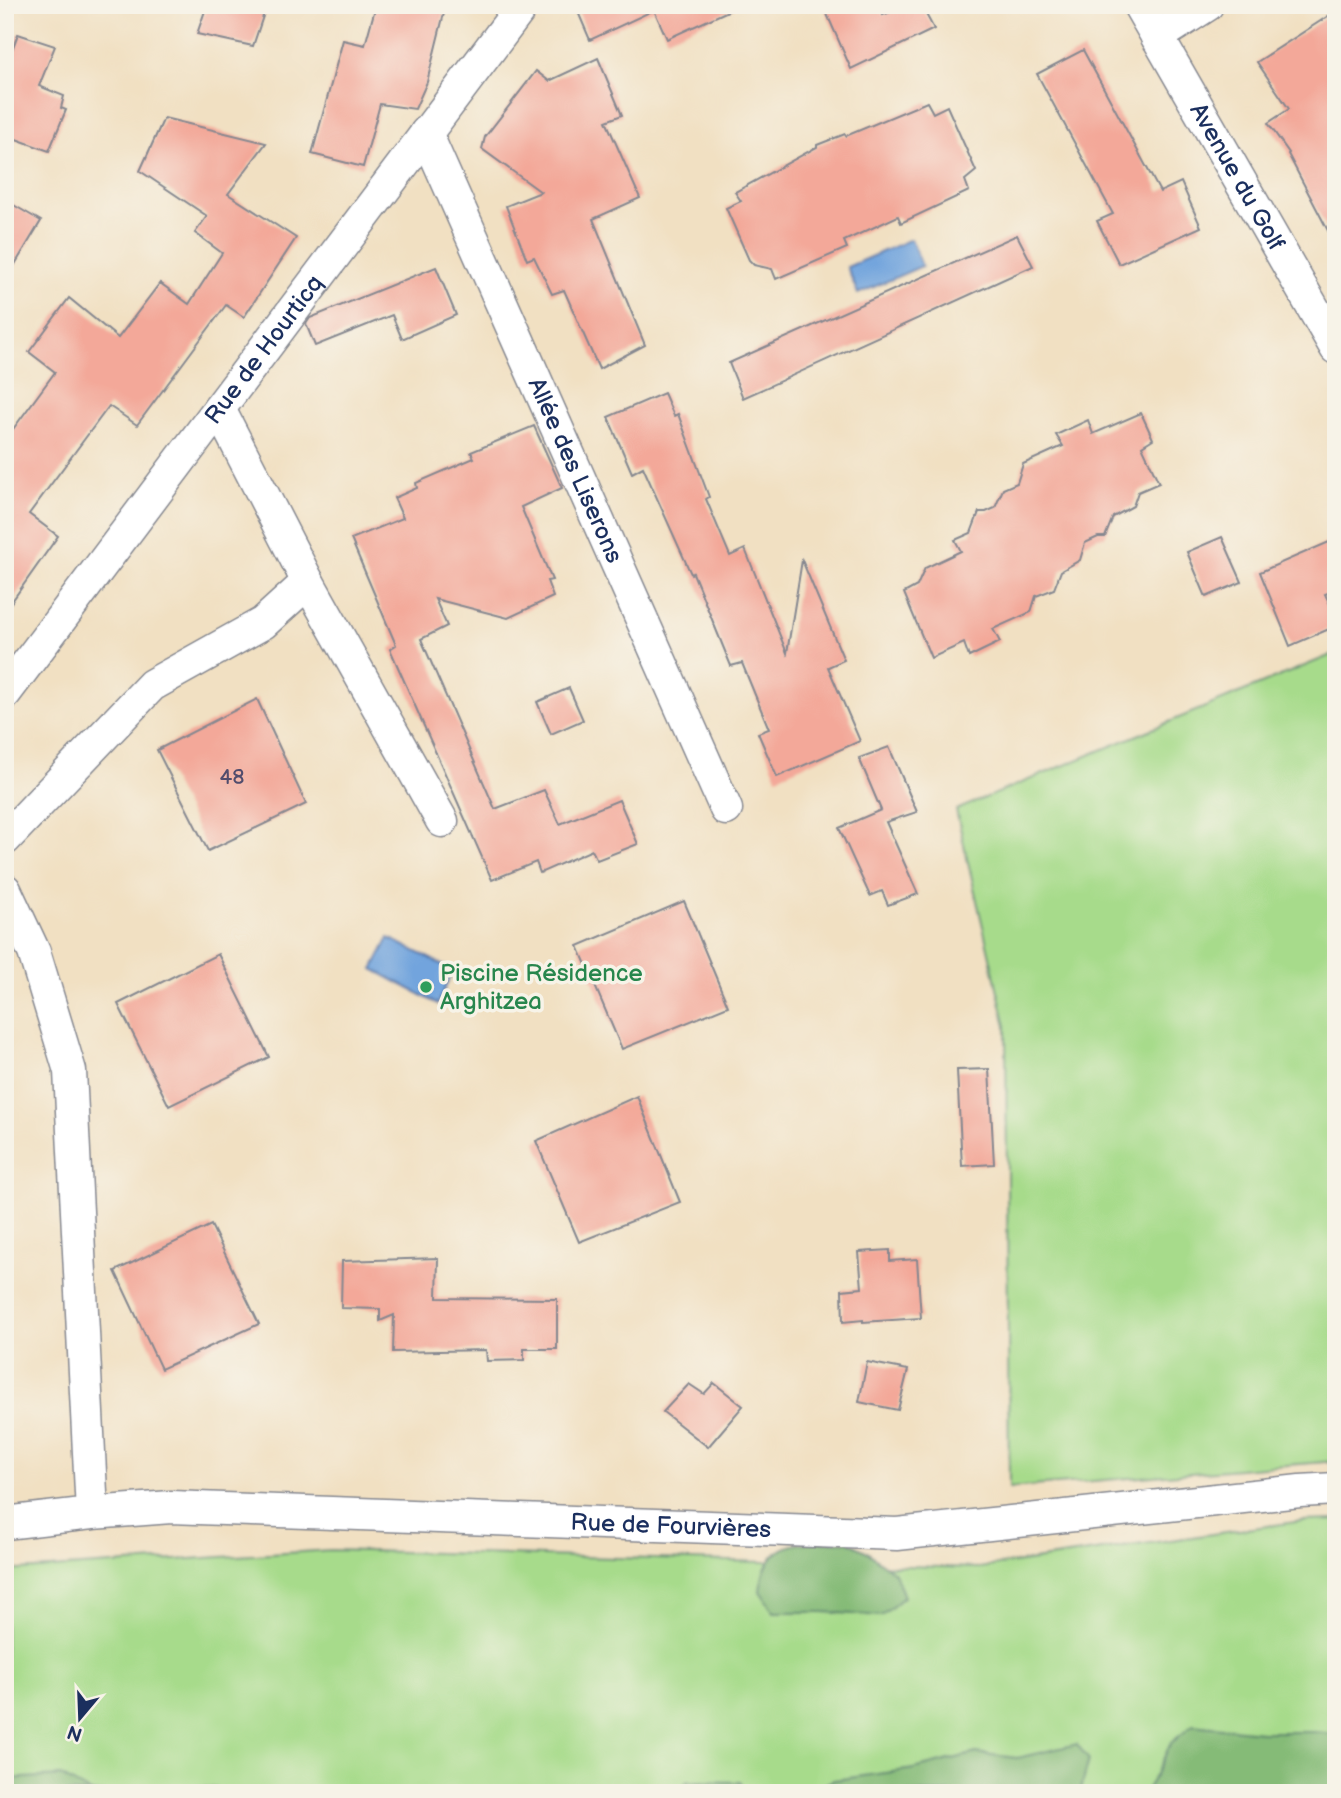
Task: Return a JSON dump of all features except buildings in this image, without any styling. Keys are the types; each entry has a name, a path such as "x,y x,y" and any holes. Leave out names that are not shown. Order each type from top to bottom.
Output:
{"street":[{"name":"Rue de Hourticq","path":"5,693 523,5"},
{"name":"Avenue du Golf","path":"1139,5 1336,348"},
{"path":"1157,37 1207,5"},
{"name":"Allée des Liserons","path":"426,132 726,809"},
{"path":"219,409 308,582 442,821"},
{"path":"5,839 152,685 262,623 308,582"},
{"path":"5,890 34,952 70,1071 92,1513"},
{"name":"Rue de Fourvières","path":"5,1523 172,1507 897,1534 1336,1489"}],"green space":[{"path":"1336,653 1336,1461 1009,1488 1006,1026 956,810"},
{"path":"1336,1520 1336,1793 5,1793 5,1571 331,1550 979,1568 1302,1521"},
{"path":"847,1541 866,1551 895,1573 904,1597 881,1616 774,1612 760,1591 770,1560 789,1546"},
{"path":"1193,1725 1261,1732 1336,1734 1336,1793 1144,1793 1171,1743"},
{"path":"1077,1744 1089,1760 1080,1793 810,1793 834,1780 914,1769 976,1753 1017,1758"},
{"path":"61,1776 91,1793 5,1793 5,1779"},
{"path":"688,1781 740,1782 748,1793 672,1793"},
{"path":"194,1786 250,1793 122,1793"}],"water":[{"path":"911,239 922,266 858,294 847,267"},
{"name":"Piscine Résidence Arghitzea","path":"389,938 453,970 438,1004 373,969"}],"place":[{"name":"Piscine Résidence Arghitzea","path":"426,987"}]}
